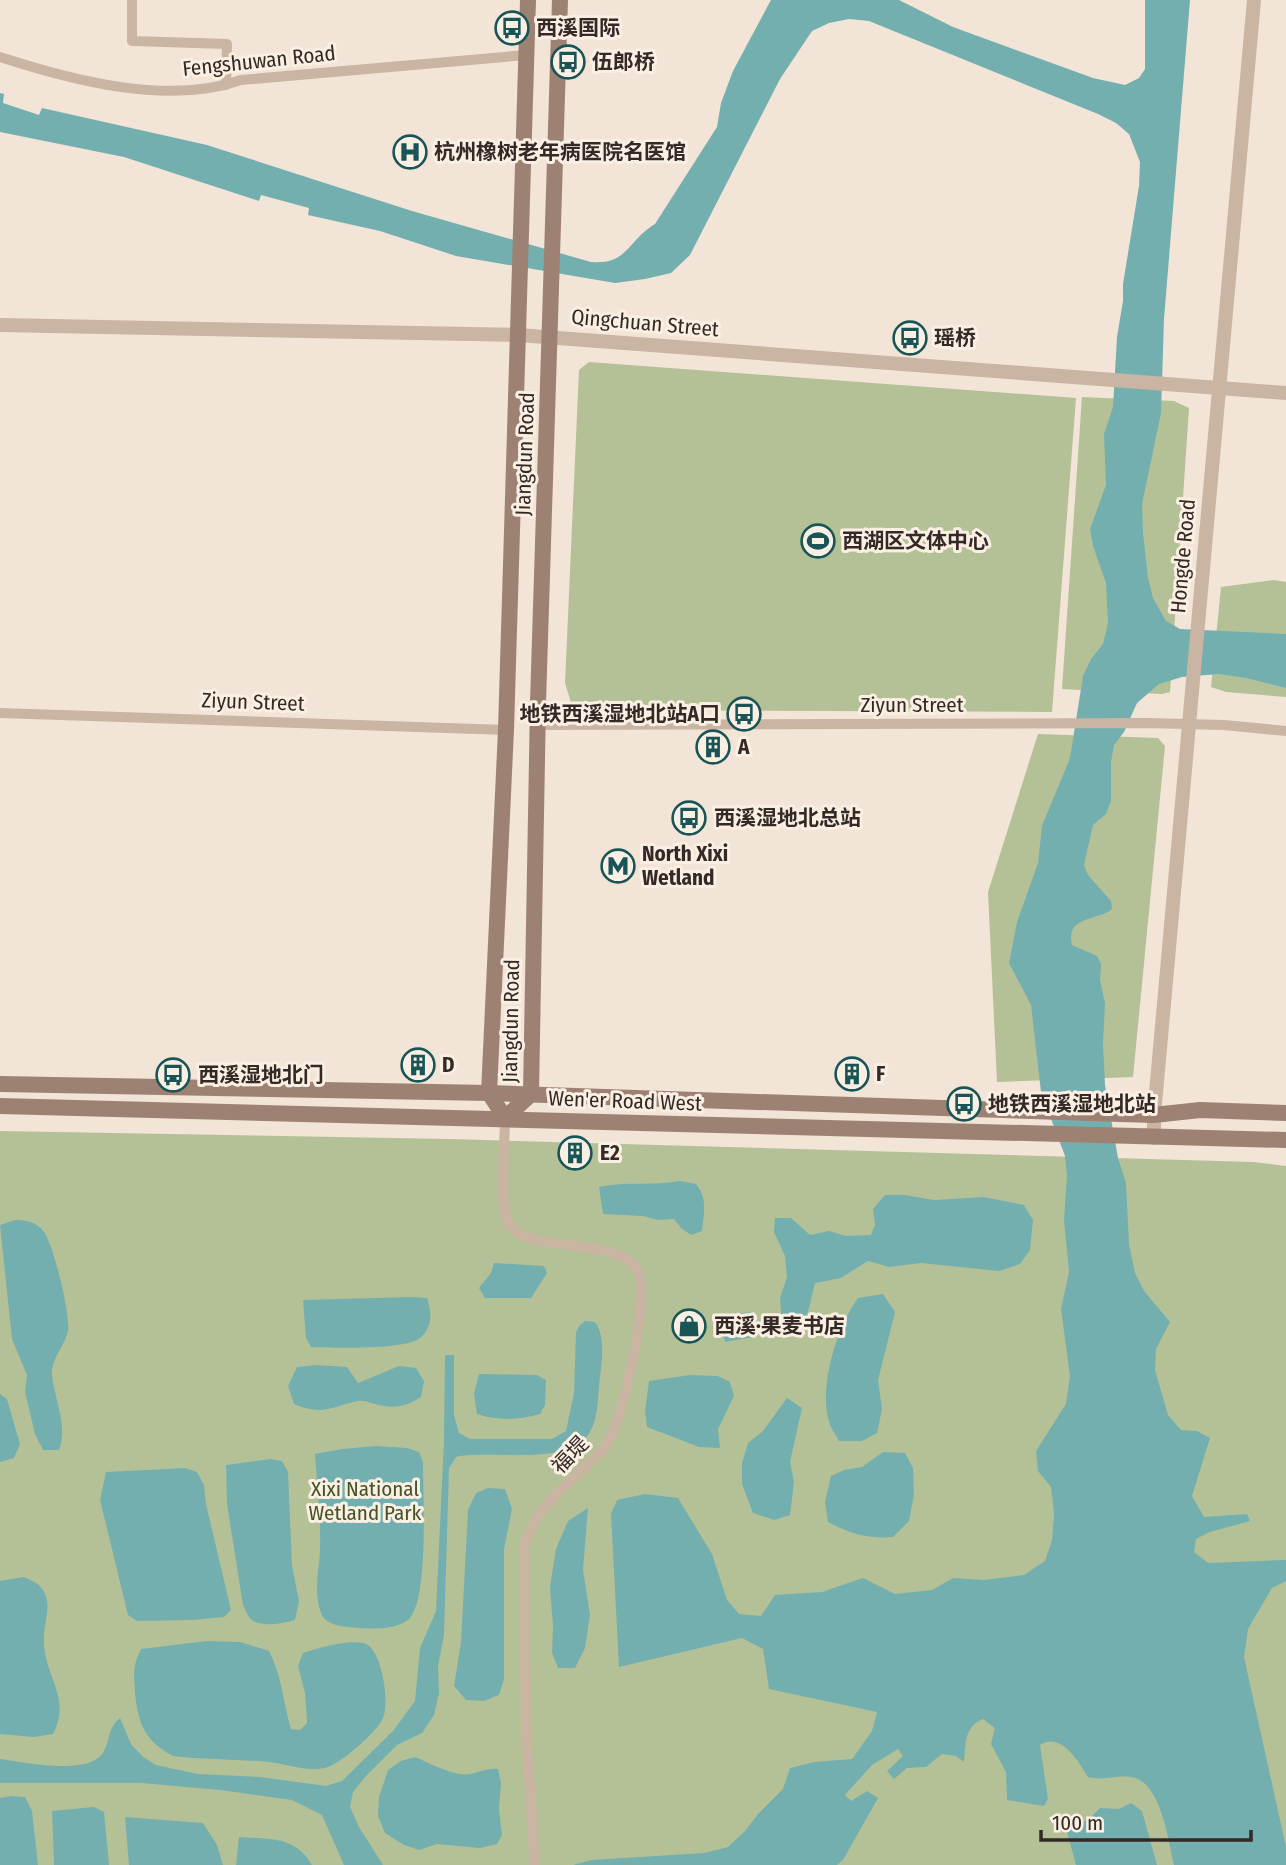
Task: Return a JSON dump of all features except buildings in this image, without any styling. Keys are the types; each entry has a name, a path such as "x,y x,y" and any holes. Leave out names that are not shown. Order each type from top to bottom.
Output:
{"main road":[{"name":"Jiangdun Road","path":"528,0 506,730 489,1093 505,1118 531,1094 537,725 560,0"},
{"name":"Wen'er Road West","path":"0,1084 531,1094 1154,1115"},
{"name":"Wen'er Road West","path":"0,1106 1154,1138"},
{"path":"1154,1115 1200,1110 1286,1113"},
{"path":"1154,1138 1286,1140"}],"street":[{"path":"132,0 132,41 227,44 226,85"},
{"name":"Hongde Road","path":"1154,1138 1254,0"},
{"name":"Fengshuwan Road","path":"0,57 59,75 127,88 192,90 241,80 526,55"},
{"name":"Qingchuan Street","path":"0,325 518,335 1286,393"},
{"name":"Ziyun Street","path":"0,713 506,730"},
{"name":"Ziyun Street","path":"537,725 1147,723 1286,731"},
{"name":"福堤","path":"505,1118 504,1204 509,1224 522,1235 559,1244 622,1253 637,1268 643,1282 630,1372 621,1409 606,1445 544,1506 530,1527 524,1546 526,1732 536,1865"}],"green space":[{"name":"西湖区文体中心","path":"589,362 1076,398 1052,712 581,710 572,706 565,683 579,370"},
{"path":"1082,397 1174,401 1189,408 1170,692 1162,694 1062,689"},
{"path":"1274,580 1286,582 1286,697 1226,692 1211,687 1221,587"},
{"path":"1038,734 1158,738 1165,746 1133,1077 997,1082 988,892"},
{"name":"Xixi National Wetland Park","path":"0,1131 450,1139 1254,1162 1286,1166 1286,1865 0,1865"}],"water":[{"path":"771,0 899,0 953,27 1093,78 1125,85 1139,78 1145,69 1145,0 1190,0 1164,319 1161,413 1142,504 1148,578 1153,598 1166,621 1180,629 1286,634 1286,688 1219,674 1182,677 1159,684 1137,703 1124,732 1114,745 1111,801 1106,814 1093,825 1084,865 1088,875 1111,901 1112,909 1084,920 1073,928 1071,935 1072,945 1097,956 1101,964 1100,980 1105,1003 1105,1085 1118,1158 1126,1183 1129,1244 1135,1273 1144,1291 1170,1322 1156,1349 1155,1370 1168,1415 1181,1430 1197,1431 1210,1438 1192,1496 1204,1517 1247,1514 1250,1521 1210,1532 1196,1539 1194,1552 1208,1563 1286,1560 1286,1581 1272,1588 1248,1629 1244,1657 1286,1847 1286,1865 1174,1865 1162,1813 1150,1789 1131,1777 1088,1777 1069,1750 1055,1742 1040,1745 1048,1799 1044,1806 1007,1800 1006,1772 991,1744 995,1728 983,1719 969,1731 964,1762 956,1756 942,1754 926,1767 907,1768 894,1779 887,1771 903,1756 898,1749 872,1765 845,1795 851,1801 867,1791 878,1798 843,1860 837,1865 573,1865 591,1860 704,1853 728,1847 783,1789 790,1768 814,1762 852,1759 872,1731 877,1712 769,1689 763,1649 742,1638 619,1667 611,1514 617,1500 645,1494 678,1498 712,1554 727,1600 739,1614 761,1616 775,1595 822,1592 863,1578 895,1594 932,1590 953,1578 984,1580 1024,1575 1045,1561 1052,1540 1054,1514 1051,1487 1038,1471 1036,1451 1066,1404 1070,1376 1061,1309 1069,1272 1064,1220 1067,1176 1065,1156 1041,1092 1031,1005 1009,963 1017,922 1038,863 1042,826 1070,758 1083,676 1091,659 1103,644 1108,623 1106,583 1090,529 1106,485 1104,434 1113,407 1123,284 1139,186 1140,162 1129,134 1116,123 1098,114 869,21 849,19 829,23 812,31 780,79 690,255 671,273 615,283 456,256 380,231 308,215 309,208 261,195 259,201 124,157 0,132 0,93 4,94 3,103 39,115 42,108 207,145 412,211 591,262 603,262 620,256 655,224 717,127 721,103 733,71"},
{"path":"680,1181 696,1184 700,1190 704,1206 702,1231 691,1235 674,1219 658,1220 643,1216 603,1214 599,1187"},
{"path":"885,1195 934,1200 984,1197 1024,1205 1033,1220 1030,1250 1020,1264 999,1271 921,1263 889,1267 868,1261 841,1278 815,1283 808,1312 796,1331 782,1323 780,1298 787,1277 785,1256 774,1232 775,1218 791,1218 810,1235 829,1231 846,1236 871,1235 875,1225 873,1209"},
{"path":"15,1220 31,1222 44,1232 52,1250 64,1296 68,1331 52,1370 62,1422 59,1450 43,1450 35,1434 25,1392 27,1375 12,1339 0,1225"},
{"path":"494,1263 544,1266 547,1273 531,1298 485,1298 479,1288 491,1273"},
{"path":"883,1294 895,1312 878,1380 882,1409 877,1433 862,1441 839,1441 831,1427 826,1396 827,1378 836,1342 858,1298"},
{"path":"427,1298 430,1309 427,1329 420,1338 412,1342 351,1348 311,1347 306,1338 303,1300"},
{"path":"753,1312 758,1336 725,1342 718,1316"},
{"path":"585,1321 595,1322 599,1329 602,1352 595,1418 583,1441 568,1449 551,1453 456,1457 449,1468 444,1635 438,1666 439,1693 434,1715 422,1733 397,1745 366,1776 353,1792 350,1807 383,1865 344,1865 322,1815 292,1800 141,1783 0,1783 0,1759 40,1765 72,1766 97,1759 104,1751 111,1730 120,1718 131,1744 143,1757 156,1765 198,1774 260,1777 326,1786 342,1781 393,1731 415,1701 420,1648 436,1611 445,1355 454,1355 454,1415 459,1433 470,1439 552,1439 566,1431 574,1393 576,1332"},
{"path":"399,1366 416,1368 424,1381 421,1397 396,1407 361,1401 320,1410 294,1404 288,1386 297,1367 347,1367 358,1383"},
{"path":"479,1374 537,1375 546,1380 545,1405 540,1414 508,1419 477,1414 474,1394"},
{"path":"690,1375 718,1376 730,1382 734,1396 718,1429 720,1448 699,1447 647,1427 645,1411 649,1381"},
{"path":"0,1394 7,1399 20,1444 14,1458 0,1462"},
{"path":"787,1398 802,1408 790,1462 794,1482 790,1515 774,1520 753,1513 742,1484 742,1463 748,1443 763,1431"},
{"path":"376,1446 407,1448 419,1452 423,1462 424,1545 420,1591 415,1608 404,1623 378,1628 342,1626 323,1617 317,1597 320,1538 315,1454"},
{"path":"883,1452 905,1453 913,1468 914,1495 909,1521 893,1537 859,1535 828,1522 825,1502 831,1476 844,1470 862,1467"},
{"path":"271,1459 282,1461 288,1472 292,1566 299,1601 295,1620 267,1624 252,1620 243,1605 227,1504 226,1465"},
{"path":"185,1468 197,1472 204,1485 231,1610 224,1617 137,1621 128,1615 100,1500 106,1472"},
{"path":"488,1488 505,1489 512,1509 504,1549 504,1679 499,1695 484,1701 466,1700 454,1686 461,1642 468,1510 476,1493"},
{"path":"588,1508 583,1570 590,1615 585,1648 575,1668 558,1668 552,1653 550,1587 556,1549 568,1521"},
{"path":"24,1577 39,1585 47,1599 45,1651 60,1709 53,1734 34,1737 0,1734 0,1581"},
{"path":"207,1641 240,1642 269,1651 280,1680 291,1729 300,1730 307,1723 305,1693 298,1666 303,1653 343,1643 366,1644 376,1656 383,1678 386,1701 383,1718 374,1731 350,1753 321,1769 269,1762 173,1756 149,1738 141,1723 135,1693 136,1661 141,1649"},
{"path":"415,1757 457,1773 470,1774 498,1769 501,1783 499,1809 502,1835 497,1844 480,1848 437,1844 419,1850 404,1845 385,1833 378,1816 379,1797 388,1770 401,1761"},
{"path":"25,1797 32,1811 38,1865 0,1865 0,1798"},
{"path":"1131,1803 1142,1811 1157,1865 1076,1865 1067,1832 1090,1818 1100,1808 1119,1809"},
{"path":"94,1807 104,1812 109,1865 54,1865 52,1811"},
{"path":"125,1817 203,1823 217,1845 223,1865 129,1865"},
{"path":"239,1837 271,1839 290,1844 312,1865 236,1865"}],"place":[{"name":"西溪国际","path":"512,28"},
{"name":"伍郎桥","path":"568,62"},
{"name":"杭州橡树老年病医院名医馆","path":"410,152"},
{"name":"瑶桥","path":"910,338"},
{"name":"西湖区文体中心","path":"818,541"},
{"name":"地铁西溪湿地北站A口","path":"744,714"},
{"name":"A","path":"713,747"},
{"name":"西溪湿地北总站","path":"689,818"},
{"name":"North Xixi Wetland","path":"618,866"},
{"name":"D","path":"418,1065"},
{"name":"F","path":"852,1074"},
{"name":"西溪湿地北门","path":"173,1075"},
{"name":"地铁西溪湿地北站","path":"964,1104"},
{"name":"E2","path":"575,1153"},
{"name":"西溪·果麦书店","path":"689,1326"}]}
